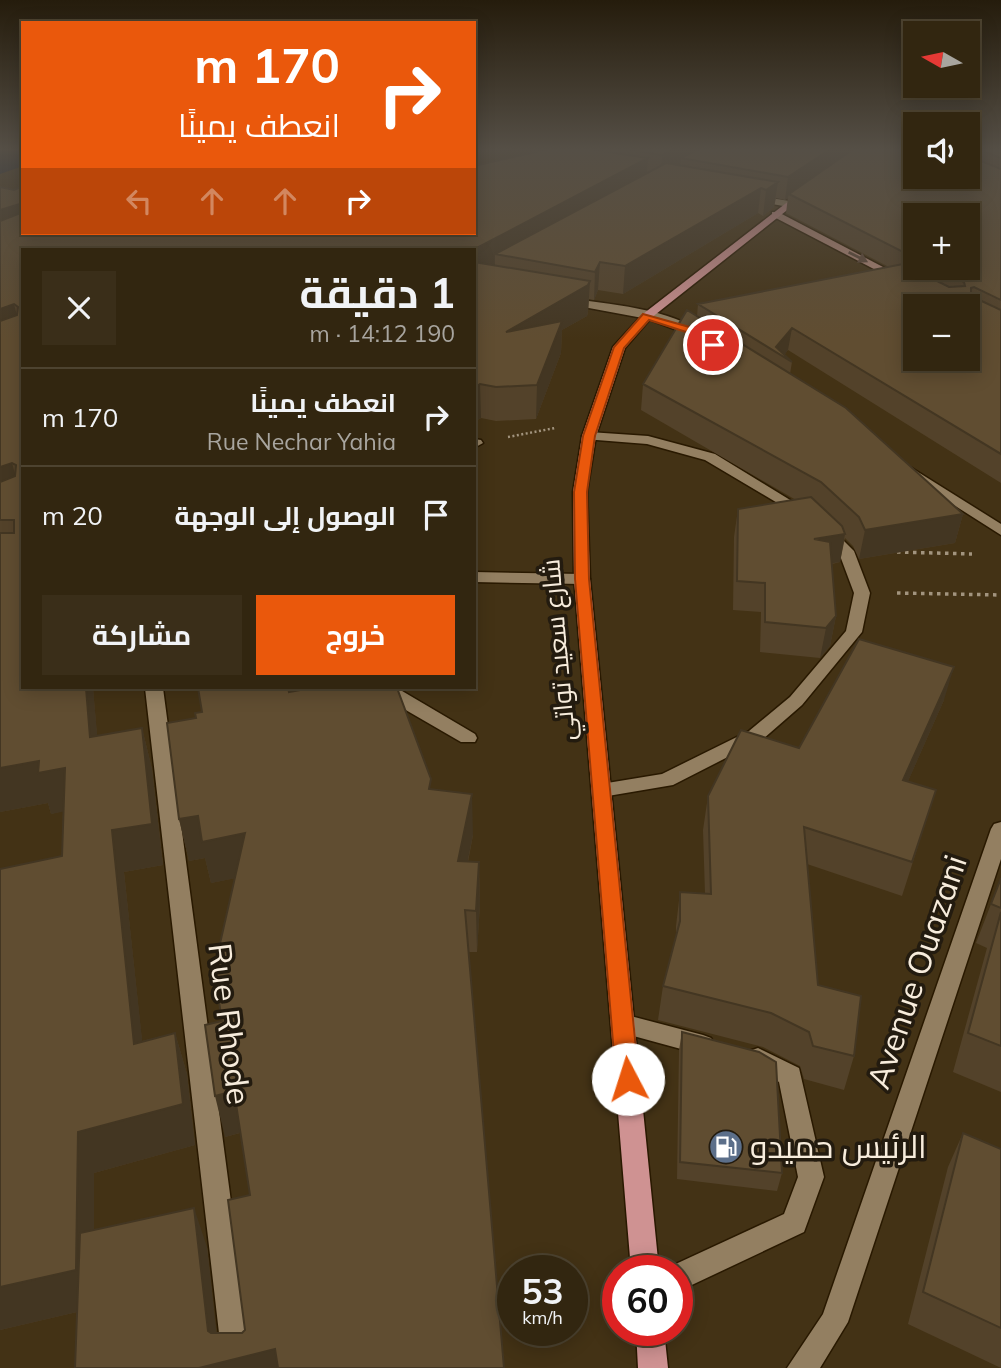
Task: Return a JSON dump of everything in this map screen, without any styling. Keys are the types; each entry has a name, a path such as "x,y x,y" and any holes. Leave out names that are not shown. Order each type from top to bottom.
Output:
{"main road":[{"name":"شارع سعيد تواتي","path":"644,1255 582,579 580,492 592,428 619,347 647,317 778,212"},
{"path":"651,1346 653,1368"}],"street":[{"path":"787,212 906,282"},
{"path":"555,299 647,317 690,330 713,345"},
{"path":"592,428 710,457 809,516 846,551 862,593 854,632 796,701 756,735 666,780 602,790"},
{"path":"898,464 1001,531"},
{"path":"476,577 582,579"},
{"name":"Rue Rhode","path":"154,689 238,1368"},
{"path":"388,689 391,694 468,738"},
{"name":"Avenue Ouazani","path":"802,1368 834,1322 1001,829"},
{"path":"622,1024 762,1059 790,1076 811,1177 794,1223 693,1270"}],"path":[{"path":"476,443 592,428"},
{"path":"846,551 975,554"},
{"path":"862,593 1001,595"}],"building":[{"path":"476,212 546,212 476,248 21,248 21,689 86,689 90,737 142,728 152,824 112,830 134,1044 175,1033 183,1104 78,1132 76,1270 0,1287 0,869 62,856 65,768 38,773 39,761 0,768 0,533 14,533 14,520 0,520 0,482 15,476 16,465 12,463 0,467 0,321 17,315 18,307 14,304 0,309 0,221 21,213 21,235 476,235"},
{"path":"574,212 719,212 625,266 600,262 595,272 495,254"},
{"path":"824,212 903,212 903,252"},
{"path":"980,212 1001,212 1001,300 974,287 971,288 971,294 903,294 903,371 980,371 980,300 1001,310 1001,454 792,328 776,347 792,362 698,304 903,264 903,280 935,280 949,287 965,286 960,280 980,280"},
{"path":"476,262 590,281 588,285 506,332 562,321 537,385 496,387 480,384 476,387"},
{"path":"687,310 846,408 963,514 865,530 859,517 821,482 643,384"},
{"path":"811,497 842,526 845,534 814,539 830,542 836,616 826,628 765,622 765,583 737,581 738,509"},
{"path":"859,639 954,667 903,780 936,790 912,862 804,827 818,985 861,996 854,1056 813,1046 809,1032 771,1013 663,986 680,921 680,892 711,894 708,796 741,730 799,748"},
{"path":"198,689 288,689 289,692 306,689 397,689 431,779 429,789 472,794 458,861 479,862 476,911 465,910 497,1286 497,1346 502,1346 504,1368 278,1368 275,1349 199,1368 75,1368 80,1233 194,1208 208,1331 242,1333 245,1330 228,1200 250,1195 234,1091 215,1096 205,1025 222,1021 214,970 245,833 202,842 198,816 179,819 167,723 196,718 195,713 202,712"},
{"path":"1001,878 1001,908 991,904"},
{"path":"1001,912 1001,1046 968,1033"},
{"path":"682,1032 759,1052 776,1062 782,1173 680,1162"},
{"path":"963,1133 1001,1149 1001,1328 923,1292"}],"place":[{"name":"الرئيس حميدو","path":"726,1147"}],"route":[{"path":"628,1079 582,579 580,492 589,436 619,347 647,317 690,330 713,345"}]}
